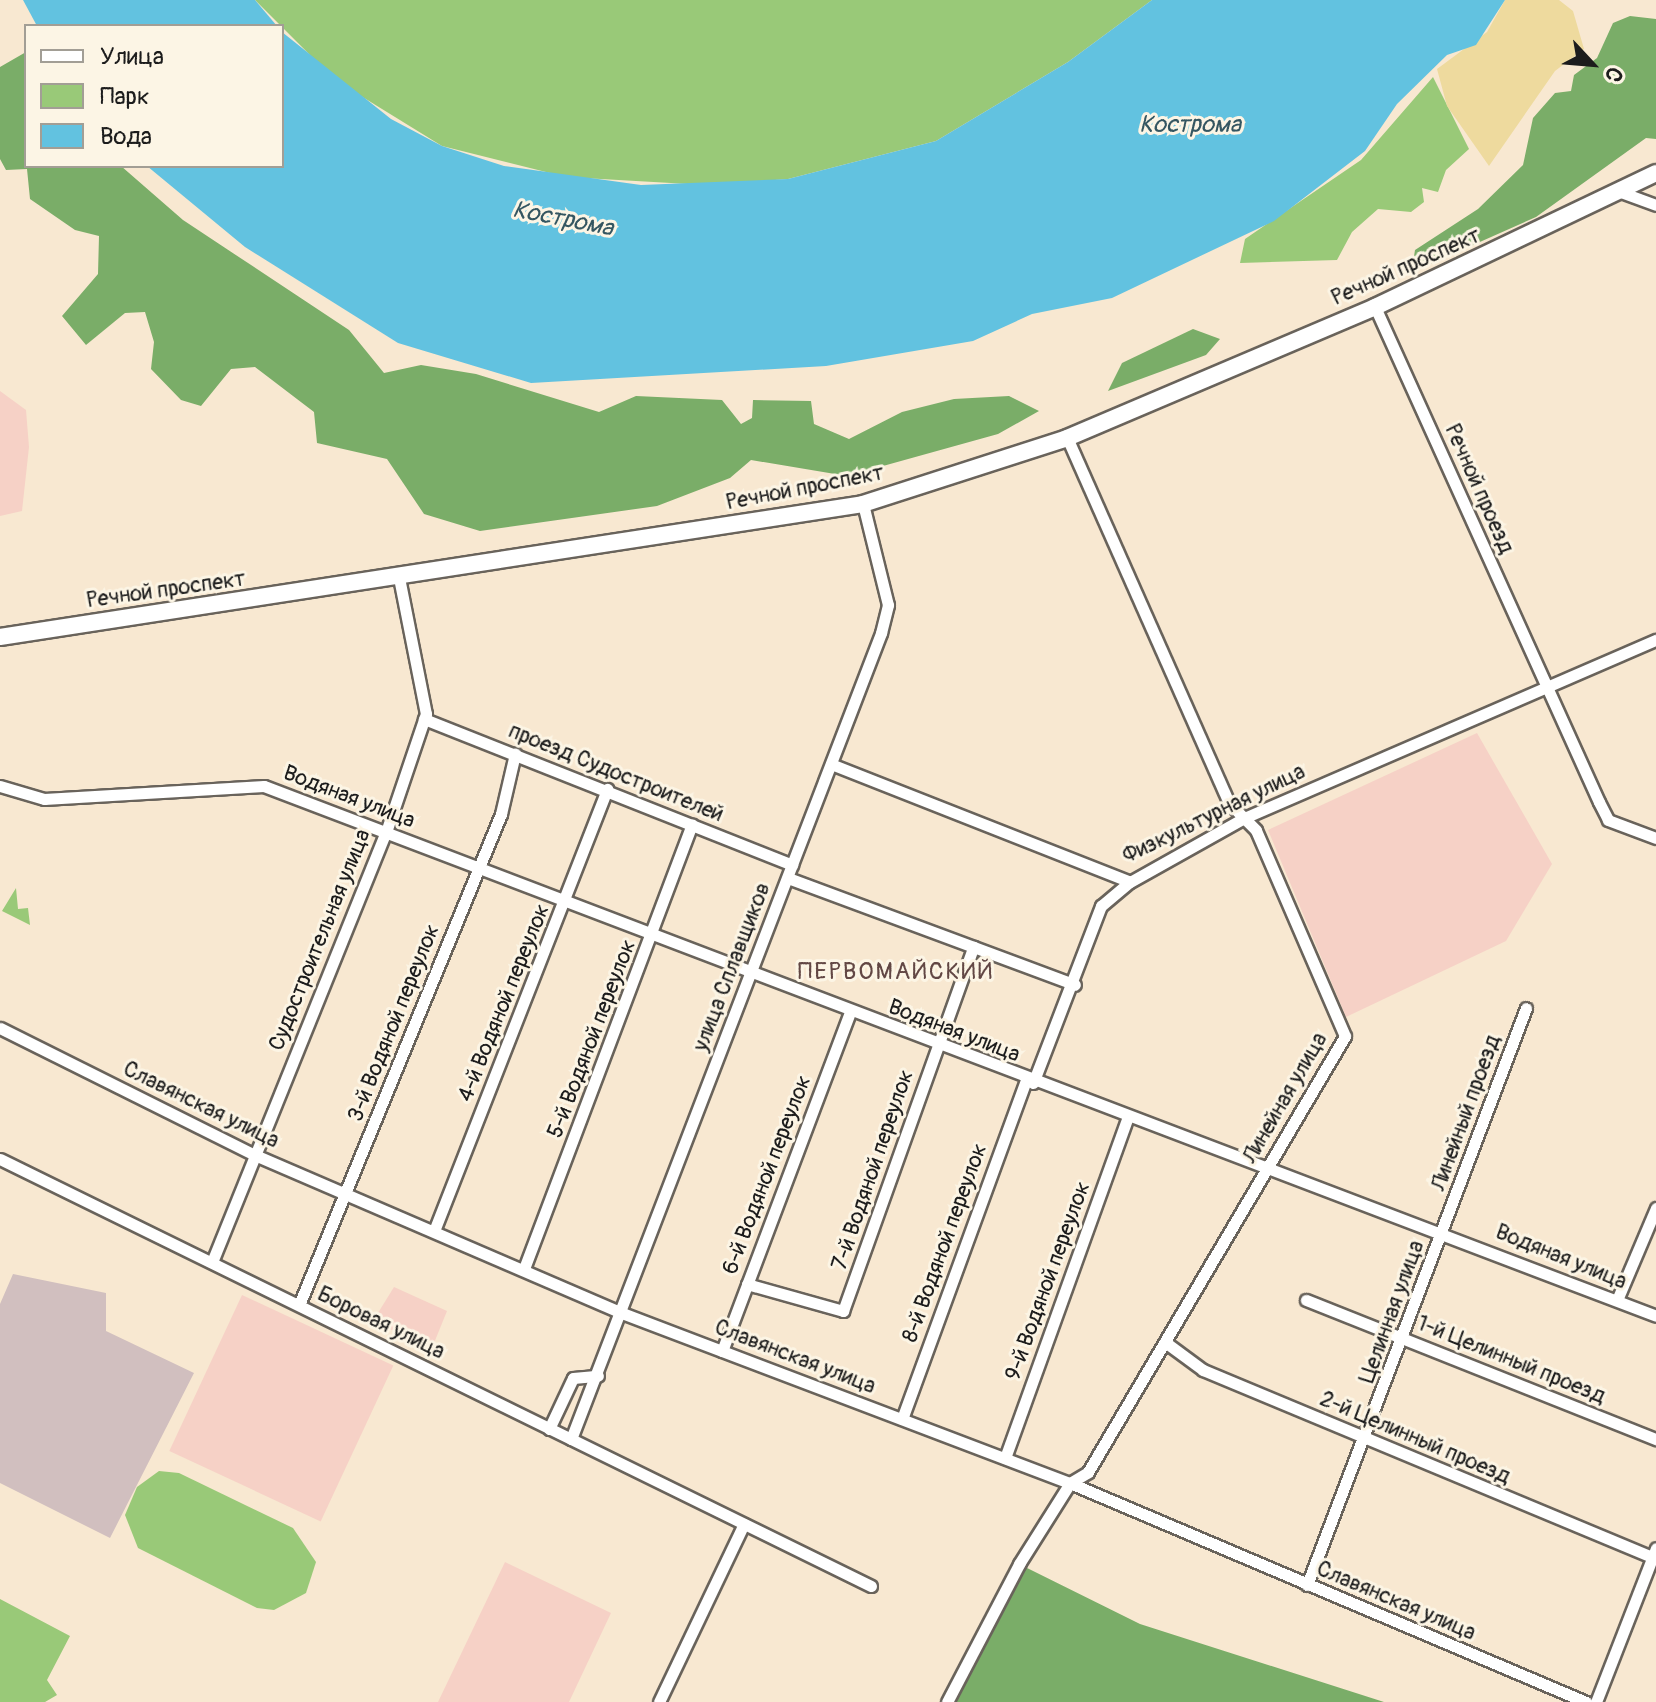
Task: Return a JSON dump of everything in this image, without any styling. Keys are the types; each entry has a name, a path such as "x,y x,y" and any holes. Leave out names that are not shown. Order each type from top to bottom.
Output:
{"street":[{"name":"Речной проспект","path":"0,637 399,578 863,504 1067,438 1375,307 1656,173"},
{"path":"1618,191 1656,205"},
{"name":"Речной проезд","path":"1375,307 1608,820 1656,838"},
{"name":"Линейная улица","path":"947,1702 1070,1483 1088,1472 1345,1036 1256,830 1229,803 1067,438"},
{"name":"улица Сплавщиков","path":"571,1439 598,1376 788,878 888,605 863,504"},
{"name":"Судостроительная улица","path":"212,1262 386,832 424,719 399,578"},
{"name":"Физкультурная улица","path":"831,764 1130,882 1244,818 1656,640"},
{"name":"проезд Судостроителей","path":"424,719 607,789 792,865"},
{"name":"3-й Водяной переулок","path":"299,1305 479,868 515,754"},
{"name":"Водяная улица","path":"0,786 44,799 264,786 568,900 938,1047 1270,1165 1656,1316"},
{"name":"4-й Водяной переулок","path":"434,1231 568,900 607,789"},
{"name":"5-й Водяной переулок","path":"525,1266 655,934 692,825"},
{"path":"788,878 1075,985"},
{"name":"8-й Водяной переулок","path":"902,1419 1029,1081 1075,985 1101,906 1130,882"},
{"name":"7-й Водяной переулок","path":"747,1284 843,1311 973,947"},
{"name":"Линейный проезд","path":"1444,1231 1526,1008"},
{"name":"6-й Водяной переулок","path":"722,1351 850,1013"},
{"name":"Славянская улица","path":"0,1028 255,1155 345,1195 525,1266 622,1313 1070,1483 1586,1702"},
{"name":"9-й Водяной переулок","path":"1005,1458 1128,1117"},
{"name":"Боровая улица","path":"0,1159 871,1586"},
{"path":"1617,1300 1656,1208"},
{"name":"Целинная улица","path":"1307,1585 1444,1231"},
{"name":"1-й Целинный проезд","path":"1306,1300 1656,1439"},
{"name":"2-й Целинный проезд","path":"1165,1342 1203,1370 1655,1555"},
{"path":"549,1429 573,1378 598,1376"},
{"path":"659,1702 744,1524"},
{"path":"1596,1702 1655,1555"}],"shaded area":[{"path":"0,391 26,410 29,447 22,511 0,516"},
{"path":"1477,733 1552,864 1506,941 1346,1017 1268,830"},
{"path":"13,1274 106,1293 106,1331 194,1373 110,1538 0,1483 0,1304"},
{"path":"394,1287 447,1311 434,1343 422,1344 373,1321"},
{"path":"242,1295 393,1366 321,1521 169,1451"},
{"path":"505,1562 611,1613 569,1702 438,1702"}],"green space":[{"path":"255,0 1152,0 1068,62 936,141 788,179 706,185 566,177 442,146 335,80 284,29 284,24 279,24"},
{"path":"1630,16 1656,19 1656,139 1646,138 1536,217 1428,265 1413,263 1415,250 1478,209 1523,165 1533,118 1555,93 1571,91 1574,75 1597,58 1613,23"},
{"path":"24,53 24,168 123,168 183,220 349,330 384,373 421,365 476,374 599,412 636,396 722,400 741,424 752,418 753,400 811,401 814,424 849,439 902,412 954,399 1009,396 1039,411 998,434 847,476 751,460 730,478 657,506 480,531 424,514 387,459 317,443 314,412 255,367 231,369 201,406 181,400 151,369 154,342 145,312 125,313 86,345 62,316 98,274 99,236 75,230 30,199 27,169 6,170 0,159 0,67"},
{"path":"1433,77 1469,149 1446,170 1438,192 1422,188 1424,202 1411,212 1378,209 1352,232 1337,260 1240,263 1245,239 1361,160"},
{"path":"1193,329 1220,339 1206,355 1108,391 1122,363"},
{"path":"16,888 18,909 28,908 30,925 2,911"},
{"path":"159,1471 179,1473 293,1528 316,1562 306,1593 274,1610 257,1608 138,1548 125,1515 137,1487"},
{"path":"1019,1564 1140,1624 1384,1702 947,1702"},
{"path":"0,1599 70,1636 47,1680 57,1695 45,1702 0,1702"}],"sand":[{"path":"1505,0 1559,0 1573,11 1584,49 1555,71 1489,166 1447,106 1437,69 1487,32"}],"water":[{"path":"23,0 255,0 275,24 36,24"},
{"name":"Кострома","path":"1152,0 1505,0 1476,45 1447,55 1397,104 1365,151 1274,221 1112,298 1032,314 973,341 826,366 531,383 398,343 245,247 149,168 284,168 284,34 391,119 442,146 504,166 641,185 788,179 936,141 1068,62"}],"district":[{"name":"ПЕРВОМАЙСКИЙ","path":"896,972"}]}
